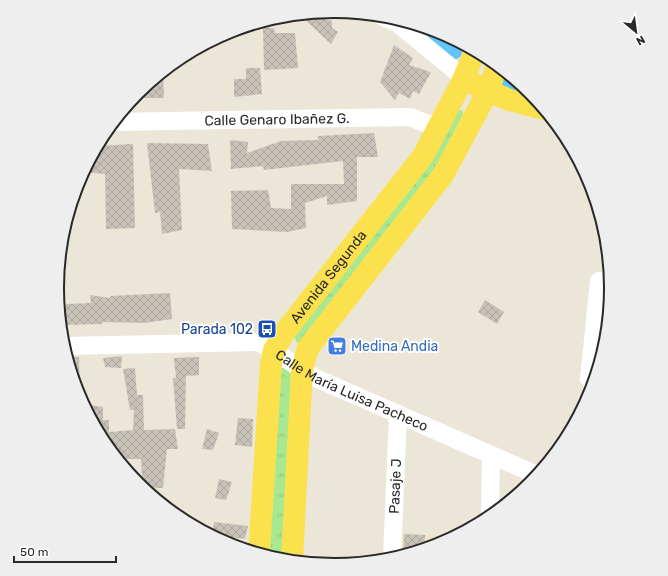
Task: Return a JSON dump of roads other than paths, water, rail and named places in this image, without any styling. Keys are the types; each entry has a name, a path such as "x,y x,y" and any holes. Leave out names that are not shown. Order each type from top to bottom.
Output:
{"main road":[{"name":"Avenida Segunda","path":"260,548 271,364 274,350 284,333 423,156 464,78 473,57"},
{"name":"Avenida Segunda","path":"292,555 302,370 308,348 443,175 488,91 496,72"},
{"path":"464,78 509,100 534,106"}],"street":[{"path":"399,26 464,78"},
{"name":"Calle Genaro Ibañez G.","path":"122,122 410,116 438,128"},
{"path":"589,377 599,281"},
{"name":"Calle María Luisa Pacheco","path":"70,346 258,342 274,350 302,370 531,472"},
{"name":"Pasaje J","path":"392,552 398,414"},
{"path":"490,508 491,455"}],"waterway":[{"path":"442,41 455,52"},
{"path":"505,84 513,86"}],"place":[{"name":"Parada 102","path":"267,329"},
{"name":"Medina Andia","path":"337,346"}]}
